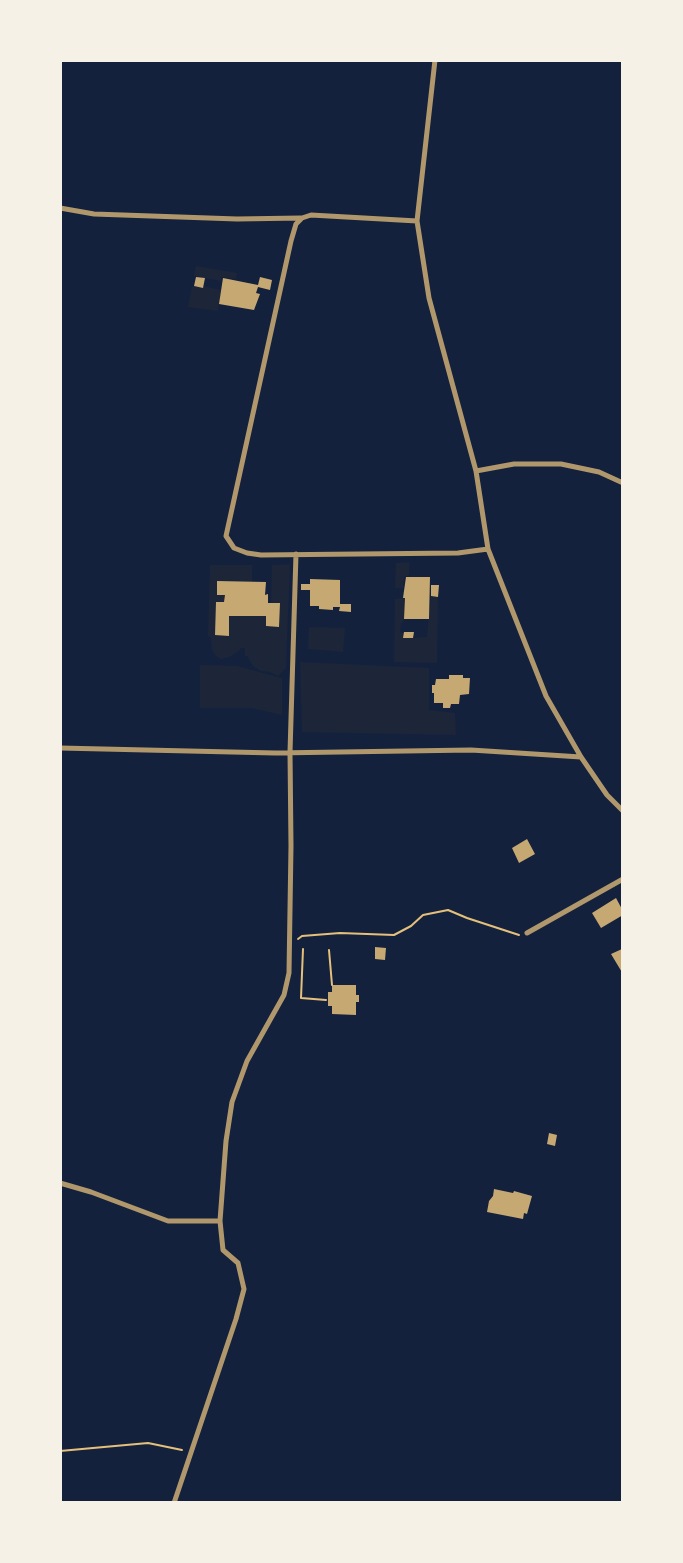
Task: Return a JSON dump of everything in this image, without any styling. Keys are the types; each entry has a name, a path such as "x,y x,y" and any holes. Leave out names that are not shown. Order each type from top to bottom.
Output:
{"street":[{"path":"435,60 417,221 429,298 476,471 488,549 546,696 581,757 607,795 623,811"},
{"path":"60,208 94,214 237,219 302,218 311,215 417,221"},
{"path":"302,218 296,224 291,241 226,536 234,548 247,553 458,553 488,549"},
{"path":"476,471 514,464 561,464 599,472 623,483"},
{"path":"174,1503 244,1289 238,1263 223,1250 220,1221 232,1102 247,1061 284,995 289,973 290,752 296,554"},
{"path":"60,748 275,753 471,750 581,757"},
{"path":"527,933 623,879"},
{"path":"60,1183 168,1221 220,1221"}],"path":[{"path":"291,945 302,936 340,933 394,935 423,915 448,910 519,935 527,933"},
{"path":"303,949 301,998 326,1000"},
{"path":"329,950 332,985"},
{"path":"60,1451 148,1443 191,1453"}],"shaded area":[{"path":"196,266 237,273 236,279 221,277 221,281 194,276"},
{"path":"194,286 221,290 218,311 188,307"},
{"path":"409,562 409,575 404,577 403,588 395,588 396,563"},
{"path":"290,564 286,668 278,676 261,671 245,656 245,648 229,657 221,659 216,656 208,636 210,565 252,565 252,582 265,582 265,594 268,594 268,603 271,603 272,565"},
{"path":"431,596 438,597 437,663 394,662 395,599 405,598 400,633 404,633 404,638 427,637"},
{"path":"309,627 345,628 343,652 308,649"},
{"path":"300,662 429,668 429,710 455,713 456,735 302,732"},
{"path":"200,665 237,666 282,678 282,715 252,708 200,708"}],"building":[{"path":"196,277 205,278 203,288 194,286"},
{"path":"260,277 272,280 270,290 258,287 256,293 260,294 254,310 219,304 223,278 258,285"},
{"path":"406,577 430,577 429,619 404,619"},
{"path":"310,579 340,580 340,604 351,604 351,612 339,611 340,607 333,607 333,610 310,606 310,590 301,590 301,584 310,584"},
{"path":"217,581 266,582 268,603 280,603 279,627 266,626 266,616 229,616 229,636 215,635 216,602 224,602 225,595 217,595"},
{"path":"431,585 439,585 438,597 431,596"},
{"path":"404,632 414,632 413,638 403,638"},
{"path":"449,675 470,678 469,694 460,695 459,704 443,708 443,703 434,703 432,685 435,685 436,679 449,679"},
{"path":"527,839 535,854 519,863 512,848"},
{"path":"616,898 623,915 601,928 592,913"},
{"path":"375,947 386,948 385,960 375,959"},
{"path":"623,951 623,974 611,954"},
{"path":"332,985 356,985 359,1002 356,1002 356,1015 332,1014 332,1006 328,1006 328,992 332,992"},
{"path":"549,1133 557,1135 555,1146 547,1144"},
{"path":"494,1189 532,1196 523,1219 487,1212"}]}
